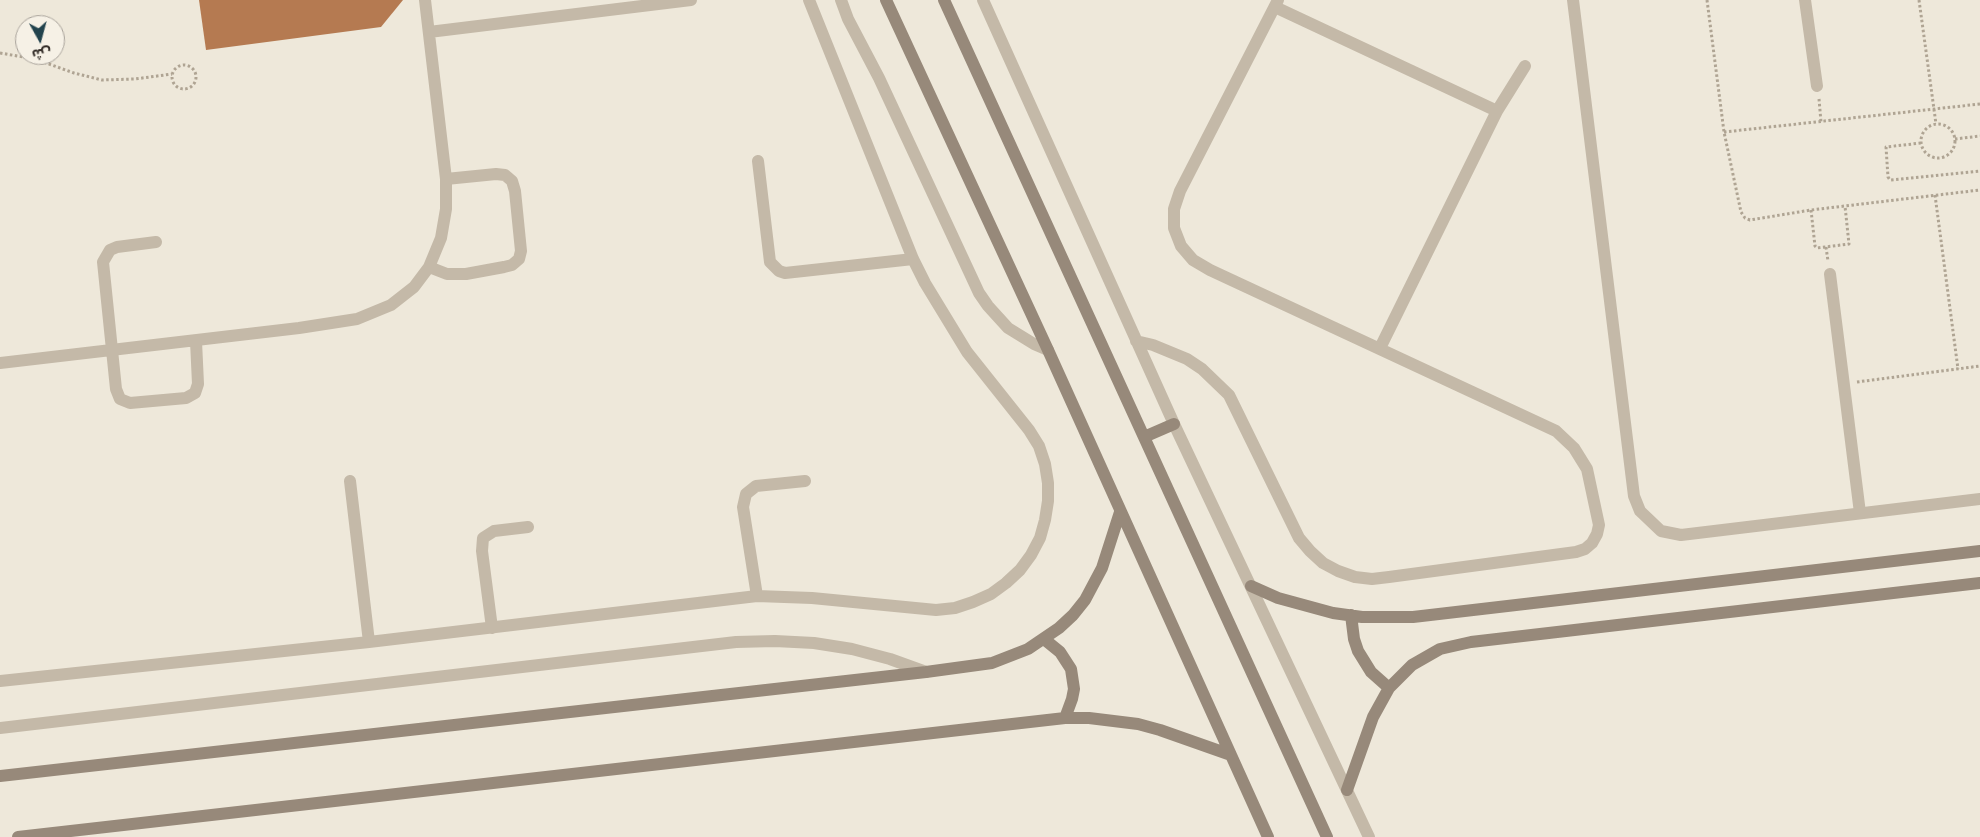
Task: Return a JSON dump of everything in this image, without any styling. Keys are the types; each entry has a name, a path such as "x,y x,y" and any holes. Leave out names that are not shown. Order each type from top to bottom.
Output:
{"street":[{"path":"0,363 298,328 357,319 391,306 414,287 429,267 441,238 446,209 446,179 424,0"},
{"path":"429,32 691,0"},
{"path":"0,681 369,642 757,596 812,598 936,610 955,608 973,602 991,594 1006,583 1020,570 1040,538 1048,502 1045,464 1030,430 983,373 962,344 938,306 914,259 809,0"},
{"path":"841,0 848,19 879,78 979,293 1008,328 1048,350"},
{"path":"886,0 1048,350 1268,837"},
{"path":"944,0 1327,837"},
{"path":"983,0 1174,424 1369,837"},
{"path":"1573,0 1634,496 1640,511 1661,531 1681,535 1980,499"},
{"path":"1804,0 1817,86"},
{"path":"1136,341 1162,348 1187,359 1202,369 1229,394 1299,538 1323,563 1338,571 1363,578 1389,577 1576,552 1585,549 1592,543 1599,525 1586,469 1566,439 1556,431 1210,270 1193,260 1181,246 1174,228 1174,209 1180,191 1276,3 1497,111"},
{"path":"1380,348 1497,111 1525,66"},
{"path":"758,161 770,262 779,271 785,273 914,259"},
{"path":"429,267 446,274 466,274 512,265 519,259 521,251 512,182 505,175 496,174 446,179"},
{"path":"156,242 117,247 110,250 103,262 117,394 124,402 130,403 186,398 195,393 197,389 196,340"},
{"path":"1830,274 1860,513"},
{"path":"1144,437 1174,424"},
{"path":"757,596 743,507 746,494 756,486 805,480"},
{"path":"350,481 369,642"},
{"path":"0,776 992,663 1028,649 1044,640 1073,615 1094,584 1102,568 1120,512"},
{"path":"492,628 482,551 483,538 494,531 528,527"},
{"path":"1251,586 1305,607 1351,615 1387,618 1438,615 1980,551"},
{"path":"1347,790 1373,717 1389,688 1406,670 1425,656 1455,644 1980,583"},
{"path":"1351,615 1354,639 1358,651 1371,672 1389,688"},
{"path":"1044,640 1060,652 1070,669 1073,679 1072,699 1064,718"},
{"path":"0,728 736,642 775,641 852,649 890,659 926,672"},
{"path":"18,837 1064,718 1089,718 1138,724 1231,755"}],"path":[{"path":"1707,0 1724,132 1741,212 1745,218 1750,220 1810,210 1980,190"},
{"path":"1919,0 1936,124"},
{"path":"0,53 36,59 74,73 102,80 135,79 172,74 180,66 190,66 195,70 196,81 194,86 184,90 174,84 172,74"},
{"path":"1817,86 1821,122"},
{"path":"1724,132 1980,104"},
{"path":"1921,143 1928,154 1934,157 1940,158 1951,152 1955,139 1948,128 1936,124"},
{"path":"1921,143 1925,131 1936,124"},
{"path":"1955,139 1980,136"},
{"path":"1921,143 1886,148 1888,177 1890,180 1980,171"},
{"path":"1935,195 1958,369"},
{"path":"1810,210 1815,246 1817,248 1849,244 1845,206"},
{"path":"1844,384 1980,366"}],"building":[{"path":"199,0 403,0 381,27 206,50"}]}
